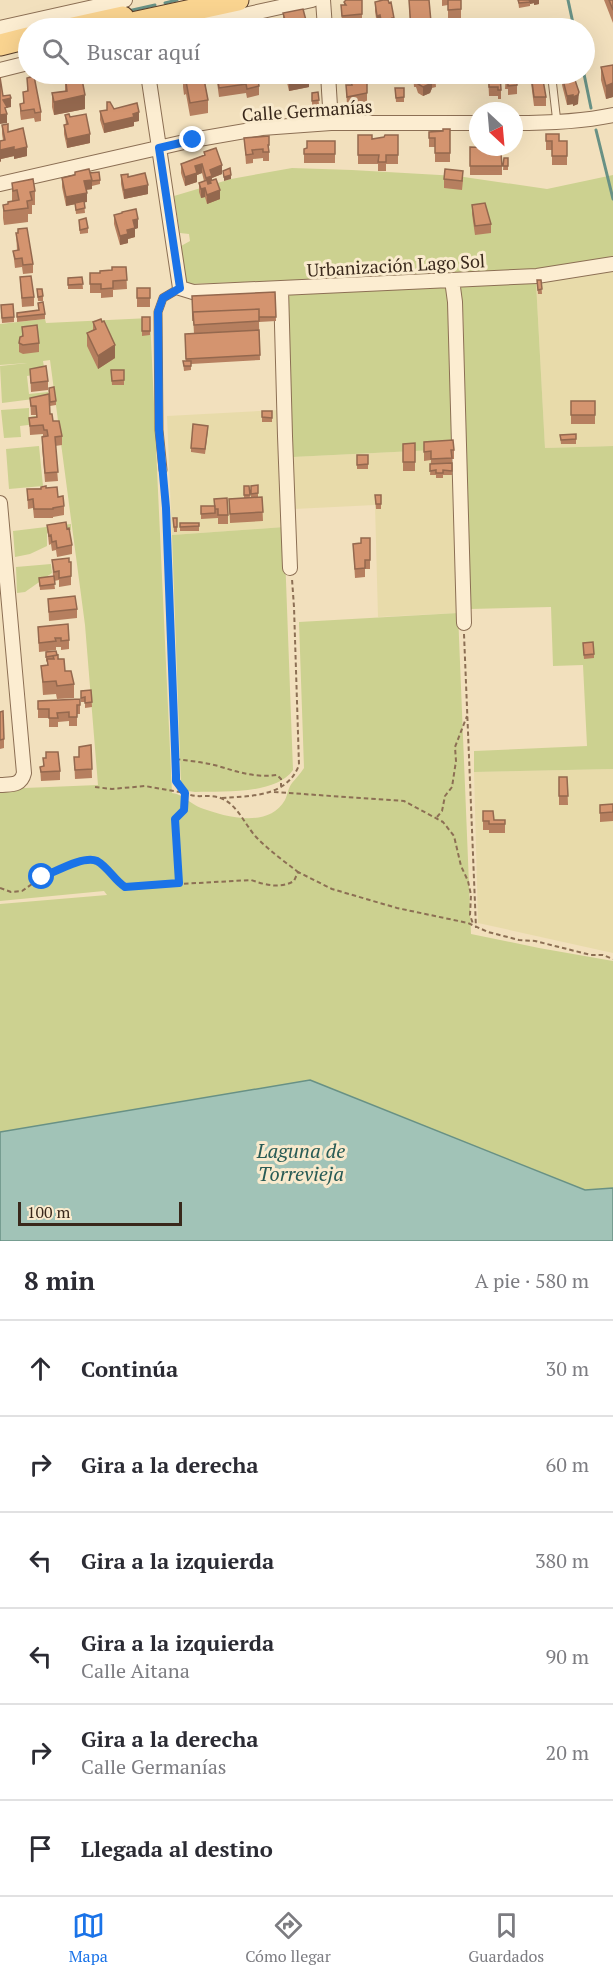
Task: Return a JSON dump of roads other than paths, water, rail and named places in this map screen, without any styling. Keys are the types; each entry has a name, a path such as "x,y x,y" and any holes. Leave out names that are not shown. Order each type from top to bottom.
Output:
{"main road":[{"path":"118,18 200,0"},
{"path":"156,18 238,0"},
{"path":"0,45 18,40"},
{"path":"0,53 18,48"}],"street":[{"path":"45,18 125,0"},
{"path":"230,18 312,0"},
{"path":"323,0 324,18"},
{"path":"0,28 18,24"},
{"path":"0,70 18,66"},
{"path":"149,84 180,288"},
{"path":"329,84 332,123"},
{"path":"523,123 584,121 613,115"},
{"name":"Calle Germanías","path":"0,184 250,130 332,123 469,123"},
{"name":"Urbanización Lago Sol","path":"180,288 194,292 537,276 569,273 613,264"},
{"path":"452,280 455,302 464,623"},
{"path":"281,288 291,568"},
{"path":"0,503 24,773 21,781 16,784 0,785"}],"lane":[{"path":"553,84 557,123"},
{"path":"163,470 159,430 158,312 163,298 180,288"}],"water":[{"name":"Laguna de Torrevieja","path":"310,1080 585,1190 613,1188 613,1241 0,1241 0,1132"}],"waterway":[{"path":"165,3 177,0"},
{"path":"568,0 572,18"},
{"path":"128,11 155,5"},
{"path":"586,84 591,108"},
{"path":"596,130 613,199"}]}
